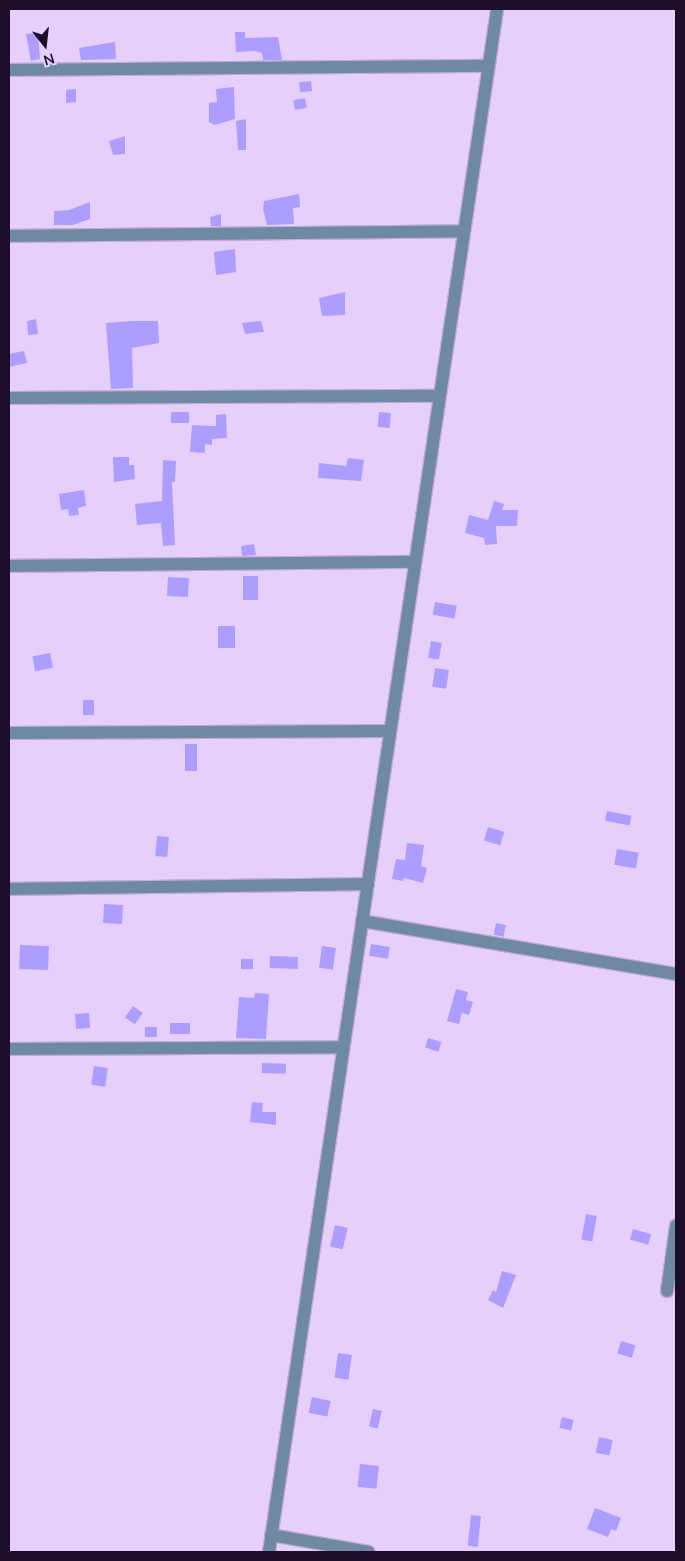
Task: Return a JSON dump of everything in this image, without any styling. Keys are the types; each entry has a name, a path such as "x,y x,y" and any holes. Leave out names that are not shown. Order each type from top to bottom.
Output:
{"street":[{"path":"269,1552 368,884 388,730 497,9"},
{"path":"9,70 488,66"},
{"path":"9,236 462,232"},
{"path":"9,398 438,396"},
{"path":"9,566 413,562"},
{"path":"9,733 388,730"},
{"path":"9,888 368,884"},
{"path":"362,921 676,974"},
{"path":"9,1049 343,1047"},
{"path":"667,1291 676,1226"},
{"path":"271,1535 369,1552"}],"building":[{"path":"235,32 245,32 245,38 278,37 282,60 263,60 262,53 255,51 236,52"},
{"path":"38,33 40,59 31,61 26,34"},
{"path":"115,42 116,59 81,60 79,48"},
{"path":"311,81 312,91 300,92 299,82"},
{"path":"234,87 235,119 215,125 209,122 209,103 217,102 216,89"},
{"path":"76,89 76,102 66,103 66,90"},
{"path":"305,98 307,108 295,110 293,100"},
{"path":"246,119 246,150 238,150 236,121"},
{"path":"125,136 125,154 113,155 109,141"},
{"path":"299,194 300,207 293,208 294,224 267,225 263,209 264,201"},
{"path":"90,202 90,219 73,225 54,225 54,211 69,210"},
{"path":"221,214 221,226 211,226 210,217"},
{"path":"235,249 236,272 216,275 214,252"},
{"path":"345,292 345,315 322,316 319,298"},
{"path":"36,319 38,334 28,335 27,321"},
{"path":"158,321 159,343 132,348 133,388 111,389 106,323"},
{"path":"261,321 264,332 245,334 242,323"},
{"path":"24,351 27,363 9,367 9,354"},
{"path":"171,412 189,412 189,423 171,423"},
{"path":"379,412 391,413 390,428 378,427"},
{"path":"226,414 227,438 212,439 212,445 205,444 205,453 190,452 192,425 216,426 216,415"},
{"path":"113,457 129,457 129,465 134,465 135,479 114,482"},
{"path":"348,458 364,460 361,481 318,478 319,463 346,466"},
{"path":"163,460 176,461 175,482 172,482 175,545 163,546 161,523 137,525 135,504 162,501"},
{"path":"84,490 86,506 78,508 79,515 69,516 68,509 61,510 59,494"},
{"path":"494,501 504,504 502,510 518,510 517,526 496,526 497,544 485,545 484,538 465,533 469,515 488,520"},
{"path":"254,544 256,555 242,556 241,546"},
{"path":"243,576 258,576 258,600 243,600"},
{"path":"168,577 189,578 188,597 167,596"},
{"path":"435,602 457,606 454,619 433,615"},
{"path":"218,626 235,626 235,648 218,648"},
{"path":"431,641 442,643 439,660 428,658"},
{"path":"50,653 53,668 35,671 32,656"},
{"path":"435,668 449,670 446,689 432,687"},
{"path":"83,700 94,700 94,715 83,715"},
{"path":"185,744 197,744 197,771 185,771"},
{"path":"607,811 632,816 630,826 605,821"},
{"path":"488,827 504,832 500,845 484,840"},
{"path":"157,836 169,837 167,857 155,856"},
{"path":"407,843 424,845 421,866 427,868 423,883 404,878 403,881 392,879 396,859 405,860"},
{"path":"617,849 639,853 636,869 614,865"},
{"path":"104,904 123,905 122,924 103,923"},
{"path":"496,923 506,925 504,937 494,935"},
{"path":"371,944 390,947 388,959 369,956"},
{"path":"20,945 49,946 48,970 19,969"},
{"path":"322,946 336,948 333,970 319,968"},
{"path":"270,956 298,957 298,969 270,968"},
{"path":"241,959 253,959 253,969 241,969"},
{"path":"456,989 468,992 466,1000 473,1002 469,1015 462,1013 459,1024 447,1021"},
{"path":"255,993 269,994 266,1039 236,1038 239,997 254,998"},
{"path":"133,1006 143,1013 135,1024 125,1017"},
{"path":"89,1013 90,1028 76,1029 75,1014"},
{"path":"170,1023 190,1023 190,1034 170,1034"},
{"path":"145,1027 157,1027 157,1037 145,1037"},
{"path":"428,1038 441,1042 438,1052 425,1048"},
{"path":"262,1063 286,1064 286,1074 262,1073"},
{"path":"94,1066 108,1068 105,1087 91,1085"},
{"path":"252,1102 263,1103 262,1112 276,1112 276,1125 250,1122"},
{"path":"586,1214 597,1216 592,1242 581,1240"},
{"path":"335,1225 348,1228 343,1249 330,1246"},
{"path":"633,1229 651,1234 648,1245 630,1240"},
{"path":"502,1271 516,1275 503,1308 488,1300 493,1290 496,1292"},
{"path":"621,1341 635,1345 632,1358 617,1353"},
{"path":"338,1353 352,1355 348,1380 335,1378"},
{"path":"312,1397 331,1401 327,1417 309,1413"},
{"path":"373,1409 382,1411 378,1429 369,1427"},
{"path":"562,1417 574,1420 571,1431 559,1428"},
{"path":"599,1437 613,1440 609,1456 596,1453"},
{"path":"360,1464 379,1466 376,1489 358,1487"},
{"path":"595,1508 621,1518 616,1531 611,1529 608,1537 587,1529"},
{"path":"471,1515 481,1516 478,1547 468,1546"}]}
